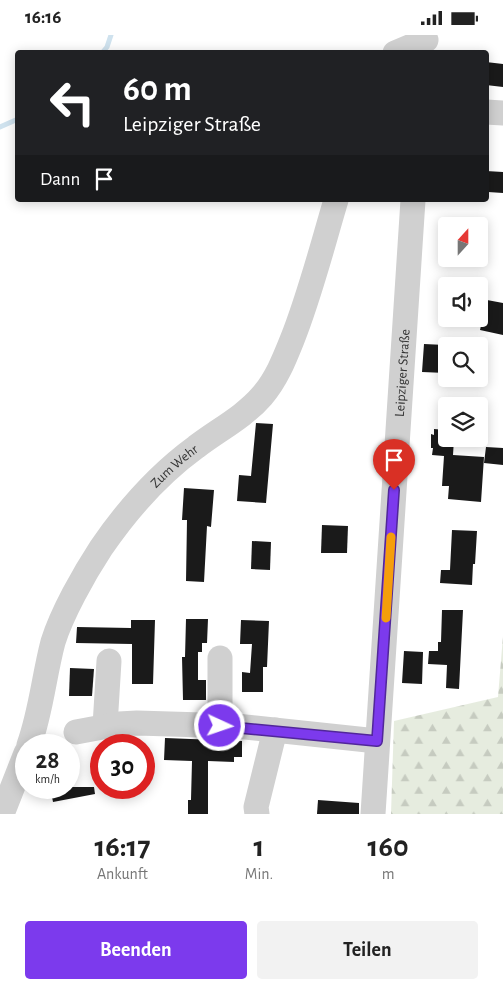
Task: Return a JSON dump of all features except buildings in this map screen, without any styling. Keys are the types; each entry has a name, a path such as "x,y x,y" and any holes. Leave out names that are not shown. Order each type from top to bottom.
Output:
{"street":[{"path":"404,50 426,43"},
{"path":"489,112 503,113"},
{"name":"Zum Wehr","path":"33,734 54,641 76,592 101,549 133,506 166,472 194,448 247,410 272,383 281,367 307,301 335,202"},
{"name":"Leipziger Straße","path":"373,814 413,202"},
{"path":"220,658 220,726"},
{"path":"105,727 109,661"},
{"path":"76,732 137,723 275,730 377,741"},
{"path":"257,814 256,807 275,730"},
{"path":"2,814 15,781"}],"green space":[{"path":"503,636 503,814 391,814 394,721 498,697"}],"waterway":[{"path":"104,50 111,35"},
{"path":"0,127 15,120"}],"slow traffic":[{"path":"386,618 391,537"}],"route":[{"path":"220,726 236,726 377,741 394,490"}]}
